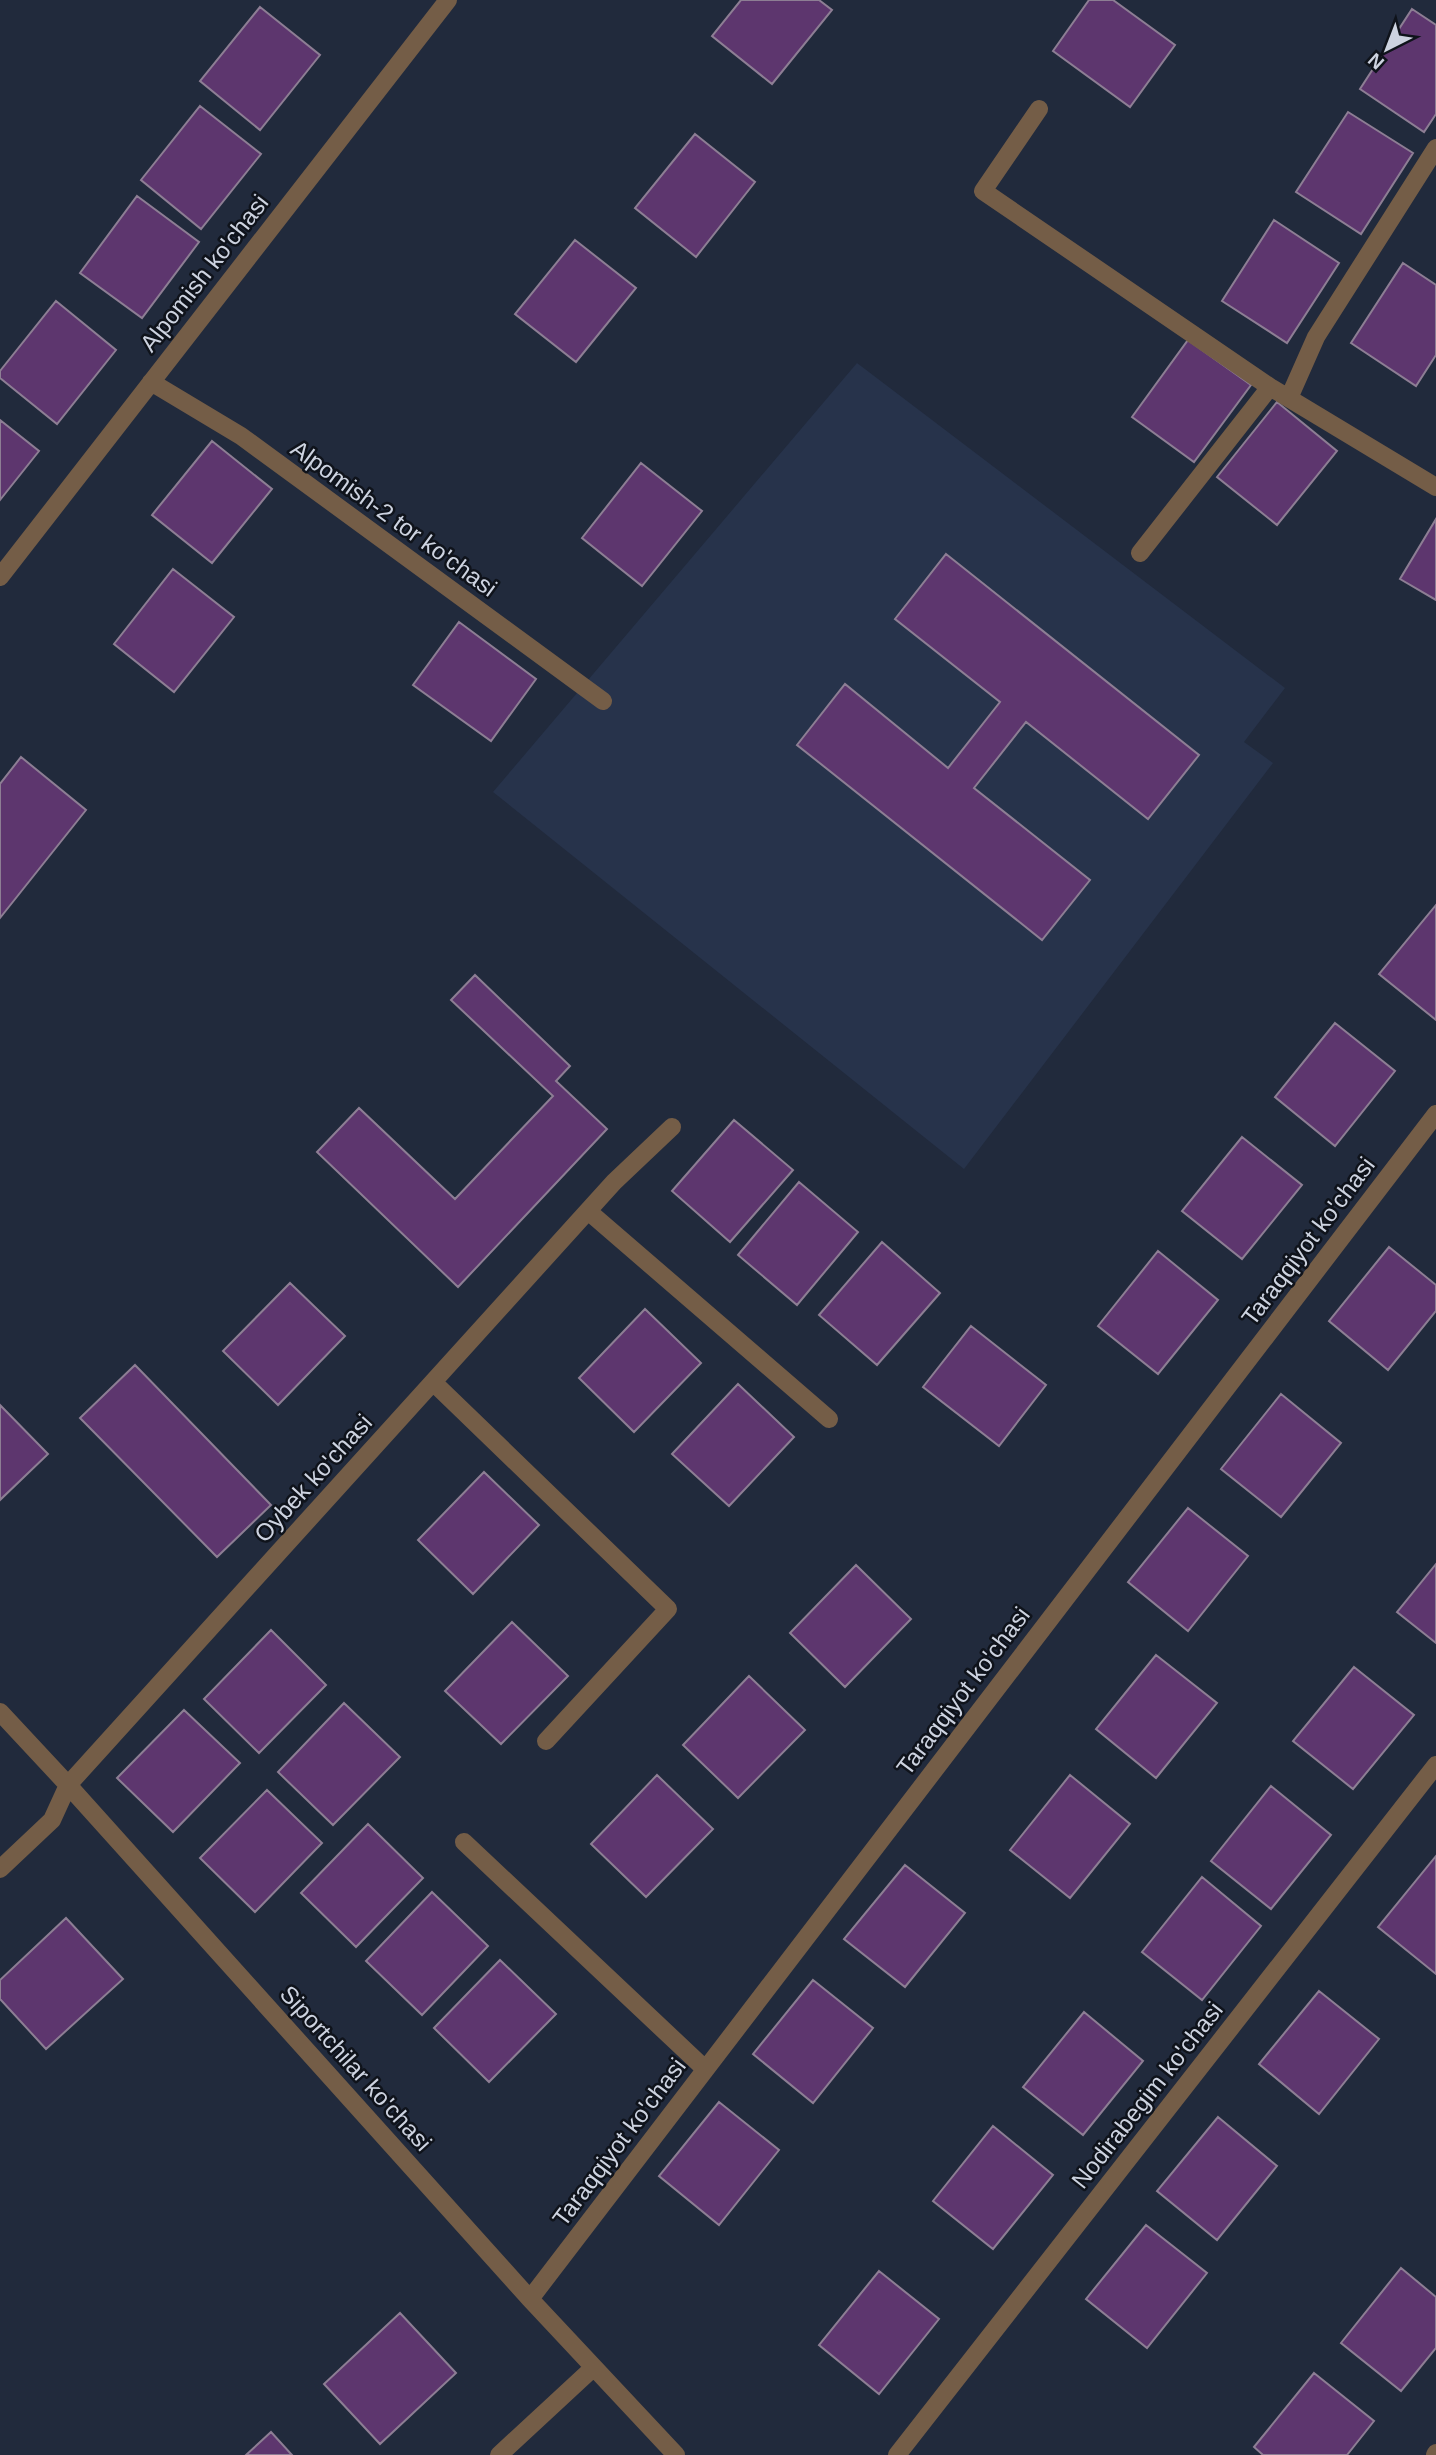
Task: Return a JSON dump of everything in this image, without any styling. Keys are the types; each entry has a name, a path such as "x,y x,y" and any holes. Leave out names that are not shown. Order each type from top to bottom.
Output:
{"street":[{"name":"Alpomish ko'chasi","path":"0,577 448,0"},
{"path":"1039,109 983,191 1270,387 1436,487"},
{"path":"1289,398 1316,337 1436,148"},
{"name":"Alpomish-2 tor ko'chasi","path":"151,382 241,436 603,701"},
{"path":"1140,553 1270,387"},
{"name":"Taraqqiyot ko'chasi","path":"530,2299 1436,1114"},
{"name":"Oybek ko'chasi","path":"0,1868 52,1820 68,1785 614,1182 672,1127"},
{"path":"588,1211 829,1419"},
{"path":"433,1382 668,1609 546,1741"},
{"name":"Siportchilar ko'chasi","path":"0,1712 530,2299 676,2455"},
{"name":"Nodirabegim ko'chasi","path":"897,2455 1436,1765"},
{"path":"464,1842 705,2069"},
{"path":"499,2455 593,2368"}],"shaded area":[{"path":"857,363 1285,688 1244,742 1273,763 964,1169 493,792"}],"building":[{"path":"741,0 819,0 832,10 772,84 712,36"},
{"path":"1089,0 1113,0 1175,45 1130,107 1053,51"},
{"path":"260,7 320,55 260,130 200,81"},
{"path":"1412,9 1436,25 1436,114 1424,132 1360,89"},
{"path":"200,106 261,154 201,229 141,180"},
{"path":"1348,112 1413,153 1361,234 1296,192"},
{"path":"695,134 755,182 696,257 635,208"},
{"path":"137,196 199,242 142,318 80,273"},
{"path":"1274,220 1339,263 1287,343 1222,301"},
{"path":"575,240 636,288 576,362 515,314"},
{"path":"1403,263 1436,285 1436,355 1416,386 1351,343"},
{"path":"56,301 116,350 57,424 0,378 0,371"},
{"path":"1188,340 1251,385 1194,462 1132,417"},
{"path":"1277,402 1337,451 1277,525 1217,477"},
{"path":"0,420 39,451 0,500"},
{"path":"212,441 272,489 212,563 152,515"},
{"path":"641,463 702,511 642,586 582,538"},
{"path":"1436,519 1436,600 1400,579"},
{"path":"946,554 1199,755 1148,819 1026,722 974,788 1090,880 1042,940 797,745 845,684 948,768 1000,702 895,619"},
{"path":"173,569 234,617 174,692 114,644"},
{"path":"459,622 536,679 491,741 413,685"},
{"path":"21,757 86,810 0,918 0,784"},
{"path":"1436,905 1436,1020 1379,974"},
{"path":"475,975 570,1066 556,1081 607,1129 458,1287 317,1152 359,1108 455,1199 553,1096 451,1000"},
{"path":"1335,1023 1395,1071 1335,1146 1275,1097"},
{"path":"734,1120 793,1170 730,1242 672,1191"},
{"path":"1242,1137 1302,1185 1242,1259 1182,1211"},
{"path":"799,1182 858,1232 797,1305 738,1255"},
{"path":"882,1242 940,1293 877,1365 819,1315"},
{"path":"1389,1247 1436,1285 1436,1311 1388,1370 1329,1321"},
{"path":"1158,1251 1218,1300 1158,1374 1098,1326"},
{"path":"290,1283 345,1336 278,1405 223,1351"},
{"path":"645,1309 701,1363 634,1432 579,1378"},
{"path":"971,1326 1046,1385 999,1446 923,1387"},
{"path":"135,1365 271,1505 217,1557 80,1418"},
{"path":"738,1384 794,1437 729,1506 672,1454"},
{"path":"1281,1394 1341,1443 1281,1517 1221,1469"},
{"path":"0,1405 48,1454 0,1500"},
{"path":"484,1472 539,1525 473,1594 418,1540"},
{"path":"1188,1508 1248,1556 1188,1631 1128,1582"},
{"path":"1436,1564 1436,1643 1397,1612"},
{"path":"856,1565 911,1619 845,1687 790,1633"},
{"path":"512,1622 568,1676 501,1744 445,1691"},
{"path":"271,1630 326,1685 259,1753 204,1699"},
{"path":"1156,1655 1217,1703 1156,1778 1096,1729"},
{"path":"1354,1667 1414,1715 1353,1789 1293,1741"},
{"path":"749,1676 805,1730 738,1798 683,1745"},
{"path":"344,1703 400,1757 333,1825 278,1772"},
{"path":"184,1710 240,1763 173,1832 117,1778"},
{"path":"657,1775 713,1829 646,1897 591,1844"},
{"path":"1070,1775 1130,1824 1070,1898 1010,1850"},
{"path":"1271,1786 1331,1835 1271,1909 1211,1861"},
{"path":"267,1790 322,1843 255,1912 200,1858"},
{"path":"368,1824 423,1878 356,1947 301,1893"},
{"path":"1436,1856 1436,1974 1378,1927"},
{"path":"905,1865 965,1913 905,1987 844,1939"},
{"path":"1202,1877 1261,1926 1202,2000 1142,1952"},
{"path":"432,1892 488,1946 422,2015 366,1961"},
{"path":"66,1918 123,1979 46,2049 0,1999 0,1980"},
{"path":"500,1960 556,2014 489,2082 434,2028"},
{"path":"813,1980 873,2028 813,2103 753,2054"},
{"path":"1319,1991 1379,2039 1319,2114 1259,2064"},
{"path":"1084,2012 1143,2061 1083,2135 1023,2087"},
{"path":"719,2102 779,2150 719,2225 659,2176"},
{"path":"1218,2117 1277,2166 1217,2240 1157,2191"},
{"path":"993,2126 1053,2175 993,2249 933,2201"},
{"path":"1146,2225 1207,2273 1147,2348 1086,2299"},
{"path":"1401,2268 1436,2297 1436,2348 1401,2391 1341,2343"},
{"path":"879,2271 939,2319 879,2394 819,2345"},
{"path":"400,2313 456,2373 380,2444 324,2384"},
{"path":"1314,2373 1374,2421 1347,2455 1263,2455 1254,2447"},
{"path":"271,2432 292,2455 246,2455"}]}
